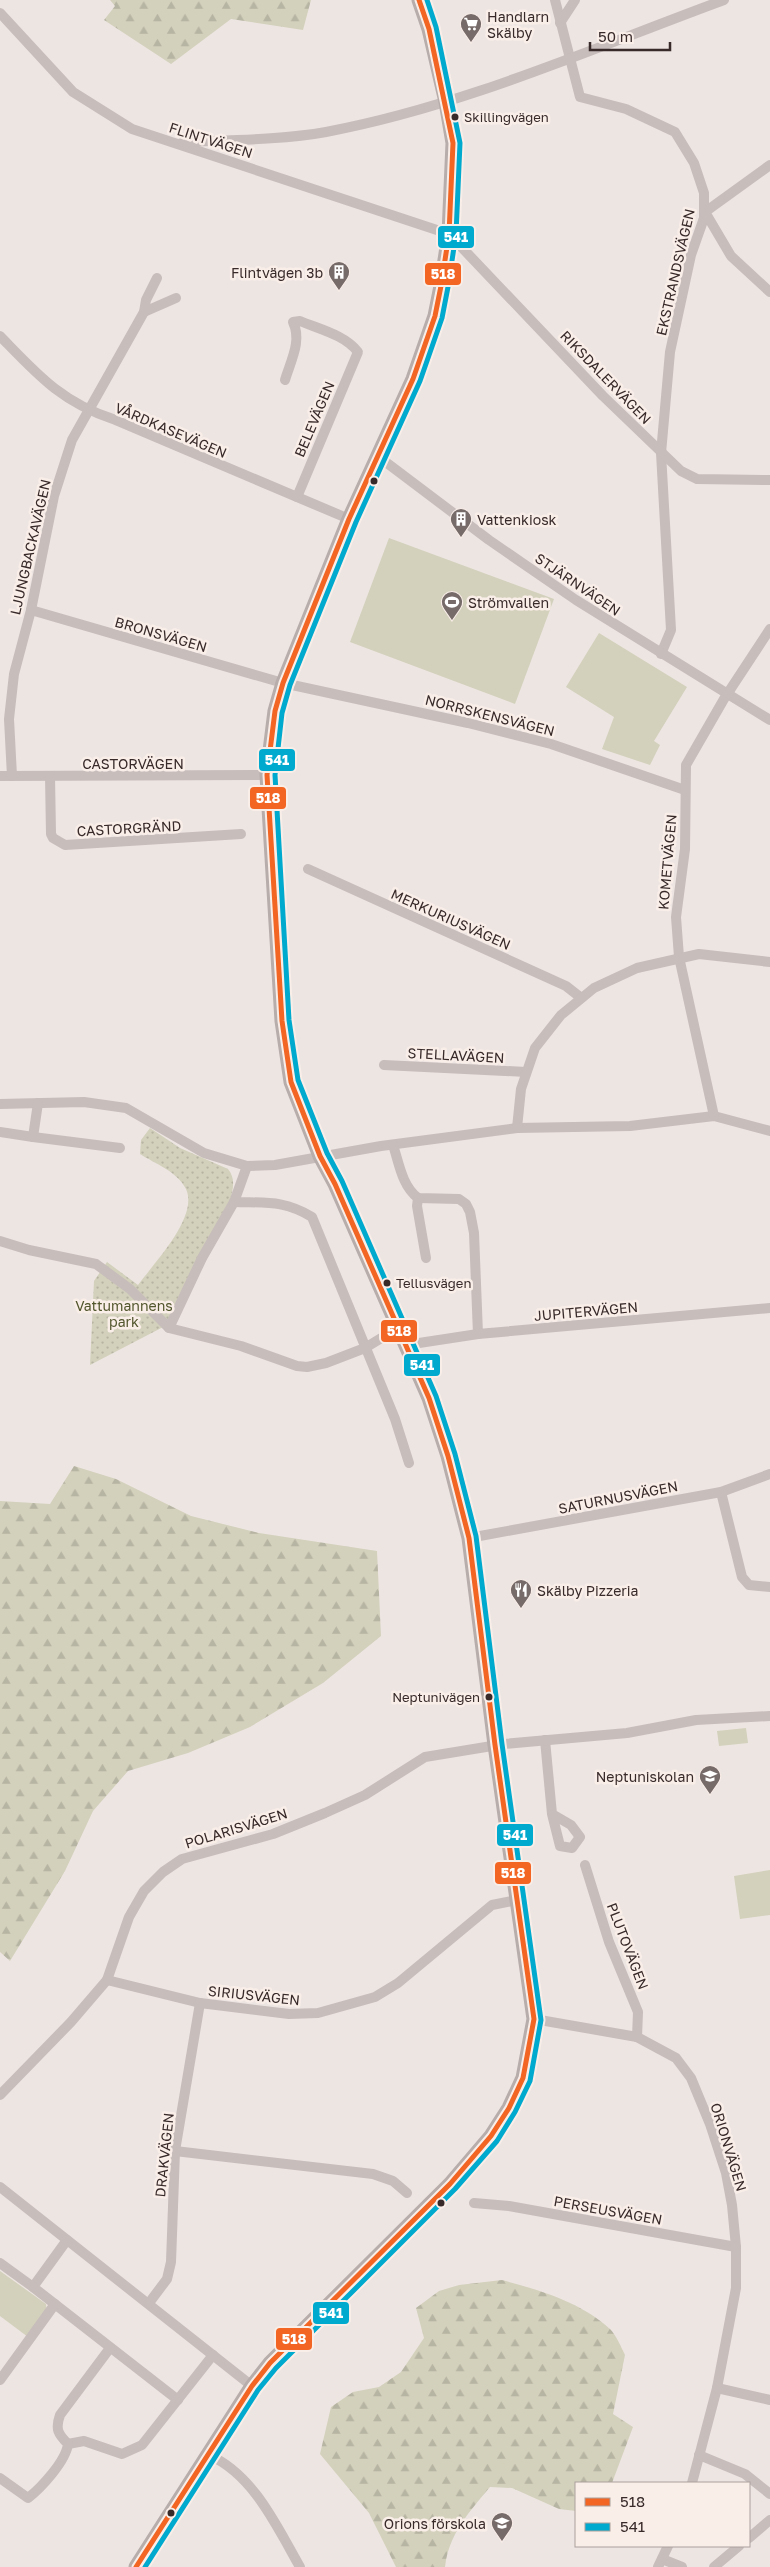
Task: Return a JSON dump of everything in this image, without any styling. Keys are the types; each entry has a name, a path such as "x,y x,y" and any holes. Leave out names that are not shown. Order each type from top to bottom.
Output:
{"street":[{"path":"136,2567 252,2386 270,2363 450,2184 491,2136 510,2108 523,2078 534,2019 495,1745 469,1538 448,1456 429,1398 336,1184 320,1156 291,1082 282,1021 267,775 275,711 283,684 349,519 413,380 434,316 449,234 453,143 446,102 429,29 419,0"},
{"name":"EKSTRANDSVÄGEN","path":"555,0 569,60 580,96 626,109 675,132 694,163 704,193 704,212 691,255 670,352 661,453 671,630 661,654"},
{"path":"560,23 575,0"},
{"path":"177,142 325,132 446,102 569,60 627,35 724,0"},
{"name":"FLINTVÄGEN","path":"0,13 73,92 132,129 177,142 449,234"},
{"path":"770,165 704,212 731,256 770,292"},
{"name":"RIKSDALERVÄGEN","path":"449,234 661,453 681,471 698,479 770,480"},
{"name":"LJUNGBACKAVÄGEN","path":"12,776 5,719 54,496 72,440 87,410 144,312 146,300 157,278"},
{"path":"144,312 176,298"},
{"path":"144,312 154,317"},
{"name":"BELEVÄGEN","path":"285,380 297,344 298,332 293,322 300,321 339,337 351,343 358,352 297,497"},
{"name":"VÅRDKASEVÄGEN","path":"0,336 51,387 87,410 113,419 349,519"},
{"name":"STJÄRNVÄGEN","path":"379,457 489,540 576,600 770,720"},
{"name":"BRONSVÄGEN","path":"30,610 283,684"},
{"name":"KOMETVÄGEN","path":"714,1116 679,957 676,917 685,849 686,765 696,744 770,629"},
{"name":"NORRSKENSVÄGEN","path":"283,684 468,722 550,744 685,790"},
{"name":"CASTORVÄGEN","path":"0,776 267,775"},
{"name":"CASTORGRÄND","path":"50,776 51,834 53,838 65,845 241,834"},
{"name":"MERKURIUSVÄGEN","path":"308,869 566,986 580,997"},
{"path":"516,1128 526,1072 535,1048 561,1015 580,997 594,988 637,968 679,957 698,954 770,962"},
{"name":"STELLAVÄGEN","path":"384,1065 526,1072"},
{"path":"0,1104 84,1102 126,1108 204,1153 247,1166 275,1165 320,1156 516,1128 630,1126 714,1116 770,1131"},
{"path":"33,1137 38,1103"},
{"path":"0,1132 120,1148"},
{"path":"393,1145 408,1189 418,1198 459,1199 470,1212 474,1233 478,1334"},
{"path":"169,1328 202,1258 234,1202 247,1166"},
{"path":"418,1198 417,1206 426,1258"},
{"path":"234,1202 278,1203 294,1206 312,1218 394,1420 409,1463"},
{"path":"0,1241 29,1250 96,1264 130,1289 169,1328 241,1346 286,1363 307,1367 326,1363 365,1348 383,1337"},
{"name":"JUPITERVÄGEN","path":"406,1345 478,1334 770,1308"},
{"name":"SATURNUSVÄGEN","path":"469,1538 721,1492 770,1474"},
{"path":"721,1492 742,1577 749,1585 770,1587"},
{"path":"495,1745 627,1732 696,1720 770,1716"},
{"path":"544,1740 552,1814"},
{"name":"POLARISVÄGEN","path":"0,2094 71,2022 107,1980 129,1917 144,1891 163,1872 182,1859 273,1834 365,1795 425,1757 495,1745"},
{"name":"PLUTOVÄGEN","path":"585,1864 609,1942 638,2012 637,2037"},
{"name":"SIRIUSVÄGEN","path":"107,1980 200,2004 289,2014 318,2013 375,1996 398,1983 492,1905 517,1900"},
{"name":"DRAKVÄGEN","path":"149,2304 168,2279 171,2262 175,2150 200,2004"},
{"name":"ORIONVÄGEN","path":"534,2019 637,2037 676,2058 691,2078 726,2173 732,2205 736,2247 736,2288 717,2388 692,2482"},
{"path":"175,2150 373,2174 393,2181 406,2194"},
{"path":"0,2186 252,2386"},
{"name":"PERSEUSVÄGEN","path":"474,2203 510,2206 736,2247"},
{"path":"33,2287 68,2240"},
{"path":"0,2263 178,2400"},
{"path":"0,2380 55,2304"},
{"path":"68,2444 58,2434 56,2425 60,2415 110,2348"},
{"path":"68,2444 84,2441 122,2454 142,2445 213,2355"},
{"path":"717,2388 770,2400"},
{"path":"0,2478 28,2498 38,2491 67,2453 68,2444"},
{"path":"209,2455 244,2480 265,2507 300,2567"},
{"path":"699,2456 745,2474 770,2494"},
{"path":"750,2537 770,2520"},
{"path":"668,2547 660,2563 682,2567"},
{"path":"714,2567 738,2547"}],"green space":[{"path":"110,0 311,0 303,30 231,19 171,64 104,20 115,6"},
{"name":"Strömvallen","path":"389,538 554,599 515,704 350,642"},
{"path":"599,633 687,687 654,741 660,745 650,765 602,749 614,717 566,687"},
{"name":"Vattumannens park","path":"150,1128 180,1148 228,1169 233,1180 230,1201 167,1325 90,1365 94,1281 107,1262 138,1285 173,1239 186,1213 188,1200 186,1189 182,1183 165,1168 140,1154 141,1140"},
{"path":"74,1466 116,1479 191,1516 259,1533 377,1551 381,1636 323,1683 250,1727 188,1753 128,1771 93,1811 65,1871 10,1961 0,1952 0,1501 50,1504"},
{"path":"746,1728 748,1743 719,1746 717,1731"},
{"path":"770,1870 770,1915 740,1919 734,1876"},
{"path":"0,2271 46,2304 47,2313 28,2337 0,2316"},
{"path":"502,2280 559,2298 586,2311 599,2320 610,2329 625,2355 613,2414 633,2427 612,2482 575,2482 575,2511 559,2509 512,2488 490,2487 468,2514 455,2534 450,2544 445,2567 396,2567 369,2513 320,2454 331,2407 353,2392 379,2387 401,2372 424,2338 416,2308 439,2291 459,2285"}],"transit line":[{"name":"518","path":"136,2567 252,2386 270,2363 450,2184 491,2136 509,2108 523,2078 534,2019 495,1745 469,1538 448,1456 429,1398 335,1184 320,1156 291,1082 282,1021 267,775 275,711 283,683 349,519 413,379 435,316 441,286 449,234 453,143 429,29 419,0"},
{"name":"541","path":"145,2567 258,2390 276,2368 455,2189 497,2141 515,2112 530,2081 541,2020 502,1744 476,1536 455,1454 436,1396 342,1181 327,1153 298,1080 289,1020 275,775 282,713 290,685 356,522 420,381 442,318 456,234 460,143 436,27 427,0"}],"place":[{"name":"Handlarn Skälby","path":"471,43"},
{"name":"Skillingvägen","path":"455,117"},
{"name":"Flintvägen 3b","path":"339,291"},
{"name":"Vattenkiosk","path":"461,538"},
{"name":"Strömvallen","path":"452,621"},
{"name":"Tellusvägen","path":"387,1283"},
{"name":"Skälby Pizzeria","path":"521,1609"},
{"name":"Neptunivägen","path":"489,1697"},
{"name":"Neptuniskolan","path":"710,1795"},
{"name":"Orions förskola","path":"502,2542"}]}
